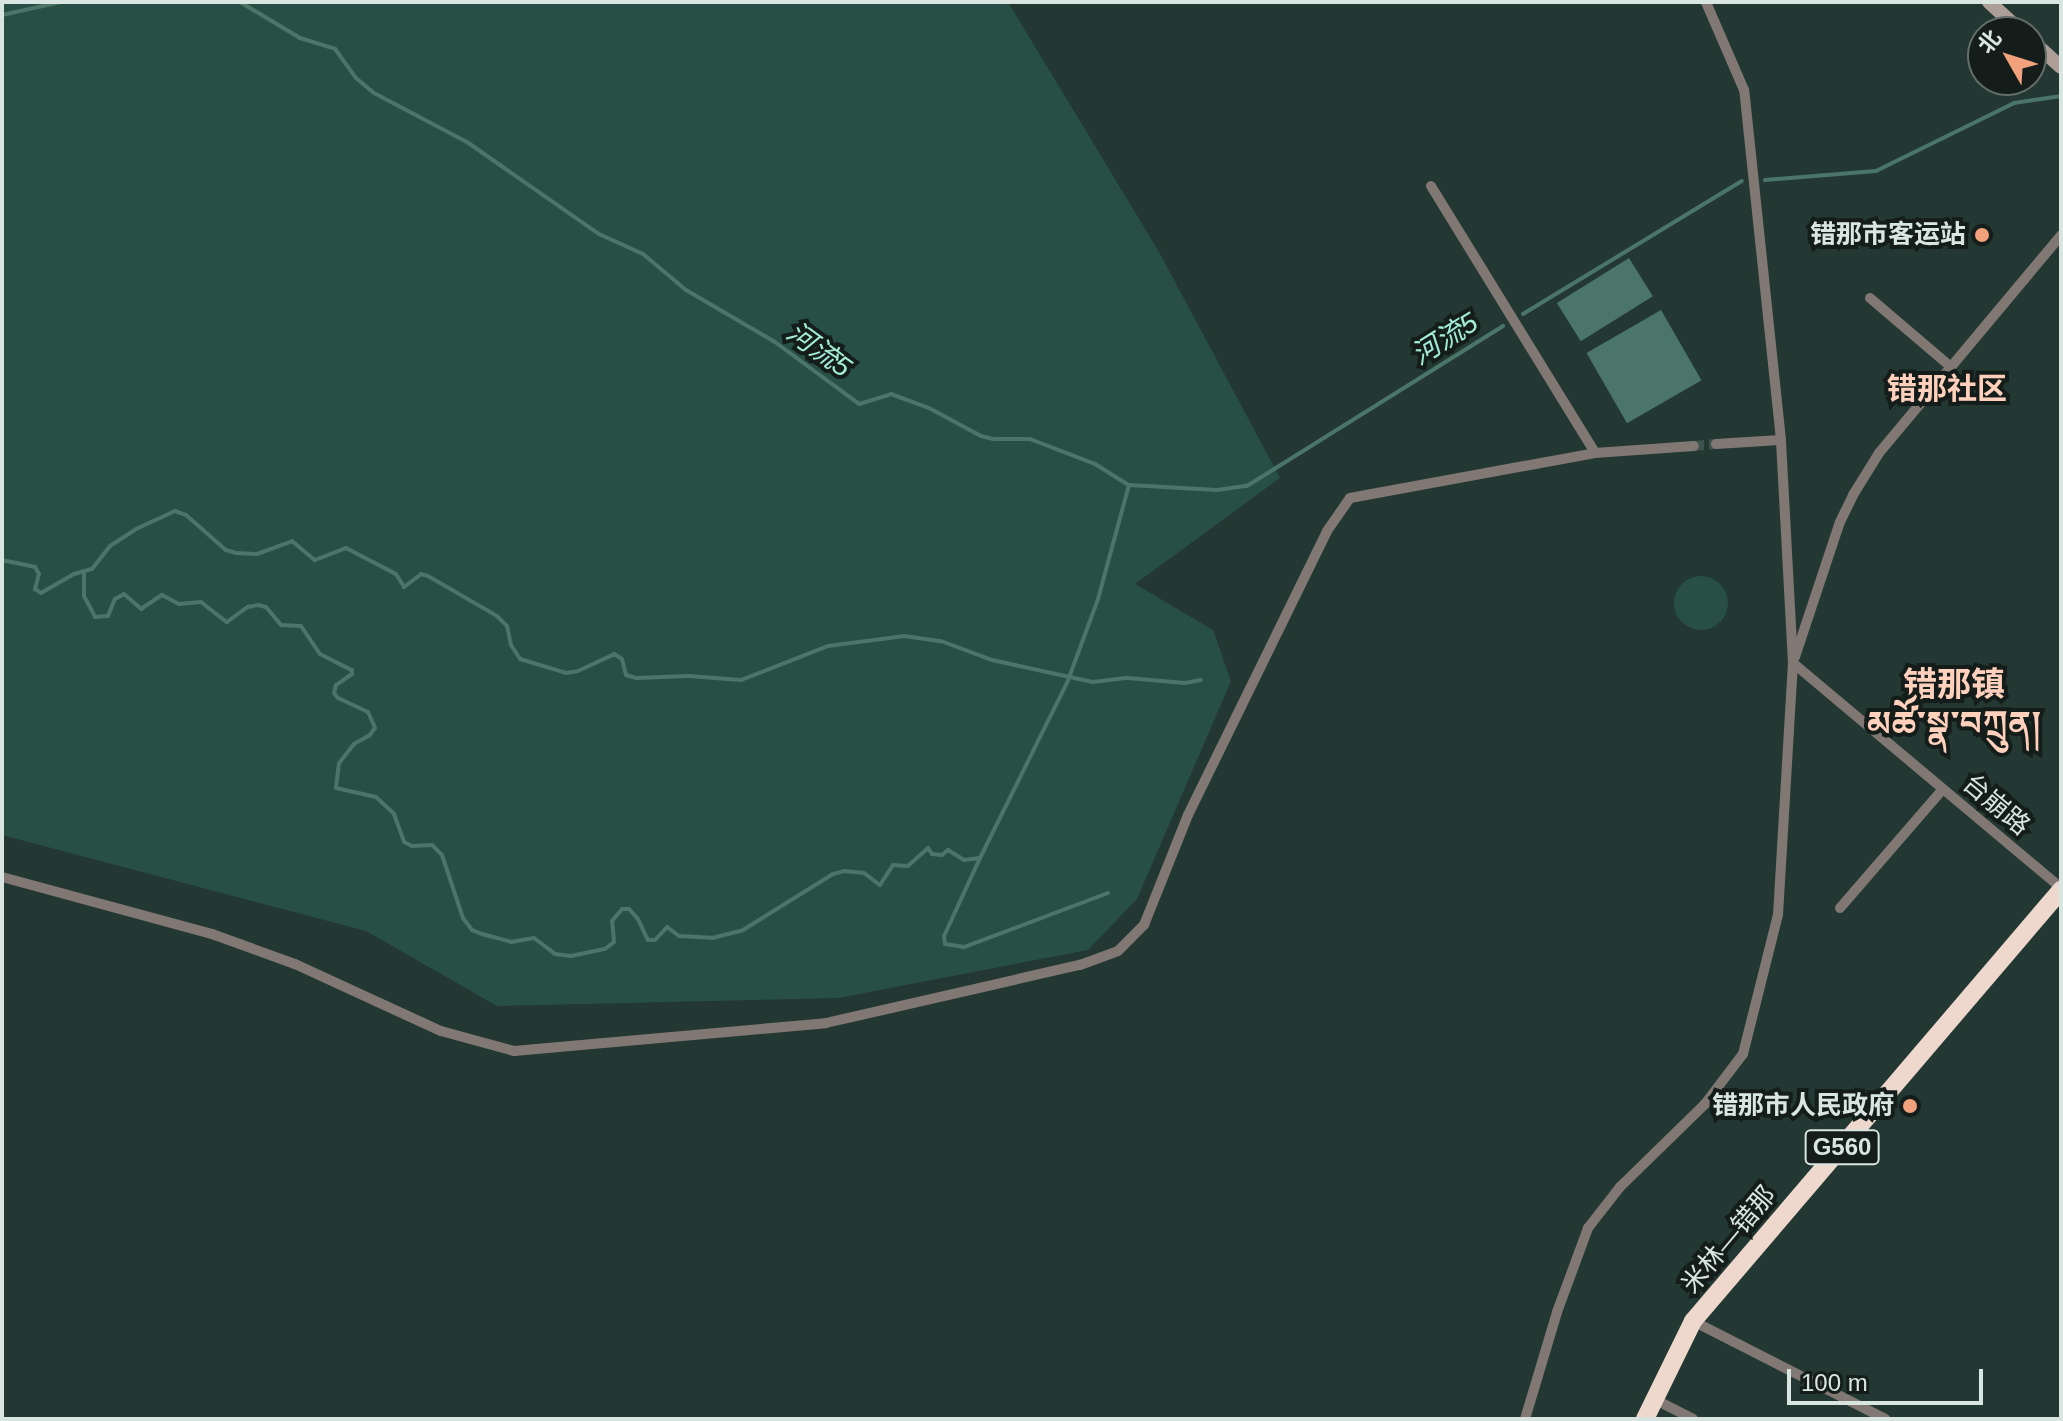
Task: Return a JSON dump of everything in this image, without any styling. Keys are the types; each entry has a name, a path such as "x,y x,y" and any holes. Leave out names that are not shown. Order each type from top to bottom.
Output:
{"highway":[{"name":"米林—错那","path":"1645,1419 1693,1321 2061,889"}],"street":[{"path":"1525,1419 1557,1312 1588,1228 1620,1187 1705,1104 1743,1054 1754,998 1778,915 1793,663 1781,440 1744,90 1706,2"},
{"path":"1989,2 2004,16"},
{"path":"1431,186 1595,453"},
{"path":"1793,663 1840,522 1879,453 2061,235"},
{"path":"1870,298 1951,367"},
{"path":"1716,444 1781,440"},
{"path":"2,877 212,934 295,964 441,1031 514,1051 826,1023 1080,965 1118,951 1144,925 1188,815 1327,531 1350,498 1595,453 1694,446"},
{"name":"台崩路","path":"1793,663 2061,889"},
{"path":"1840,908 1943,789"},
{"path":"1693,1321 1885,1419"},
{"path":"1654,1399 1693,1419"}],"shaded area":[{"path":"2,2 1008,2 1159,252 1280,478 1135,584 1213,630 1231,681 1137,899 1088,950 838,998 497,1006 366,931 2,835"},
{"path":"1629,258 1653,296 1581,341 1557,303"},
{"path":"1661,310 1702,380 1627,423 1587,353"},
{"path":"1701,576 1720,584 1728,603 1720,622 1701,630 1682,622 1674,603 1682,584"}],"waterway":[{"path":"2,15 61,2"},
{"name":"河流5","path":"240,2 300,38 335,49 356,78 374,93 467,142 599,234 643,254 686,290 775,342 859,404 891,394 929,408 981,436 1030,439 1095,464 1129,485 1217,490 1247,486 1503,326"},
{"name":"河流5","path":"1765,180 1876,171 2014,103 2061,96"},
{"name":"河流5","path":"1523,314 1742,181"},
{"path":"1108,893 964,947 945,944 944,936 980,858 1067,683 1098,599 1129,485"},
{"path":"2,560 35,567 39,574 35,589 41,593 74,574 92,569 110,546 136,529 175,511 186,515 226,550 236,553 257,554 292,541 315,560 346,548 396,574 404,587 421,574 428,576 497,616 507,626 511,645 520,659 566,673 578,671 614,654 622,659 626,675 636,678 689,676 741,680 828,646 904,636 941,641 992,660 1093,682 1128,678 1185,683 1201,680"},
{"path":"84,572 84,596 95,617 108,616 115,599 124,594 141,609 162,595 179,604 201,602 227,622 248,607 258,605 266,607 281,625 301,626 320,654 352,670 352,674 336,685 334,693 338,698 368,712 375,728 370,735 354,744 339,763 336,788 376,797 394,814 404,842 412,846 432,845 442,855 463,918 472,930 482,934 511,942 534,938 555,954 571,956 605,949 614,942 612,921 622,909 629,909 638,919 648,940 655,940 667,927 679,936 712,938 743,930 833,874 844,871 864,873 880,885 893,865 908,866 928,848 932,854 942,855 948,850 964,860 980,858"}],"tunnel":[{"path":"1694,446 1716,444"}],"place":[{"name":"错那市客运站","path":"1982,235"},
{"name":"错那市人民政府","path":"1910,1106"}],"district":[{"name":"错那社区","path":"1947,389"},
{"name":"错那镇 མཚོ་སྣ་བཀྲུན།","path":"1954,704"}]}
